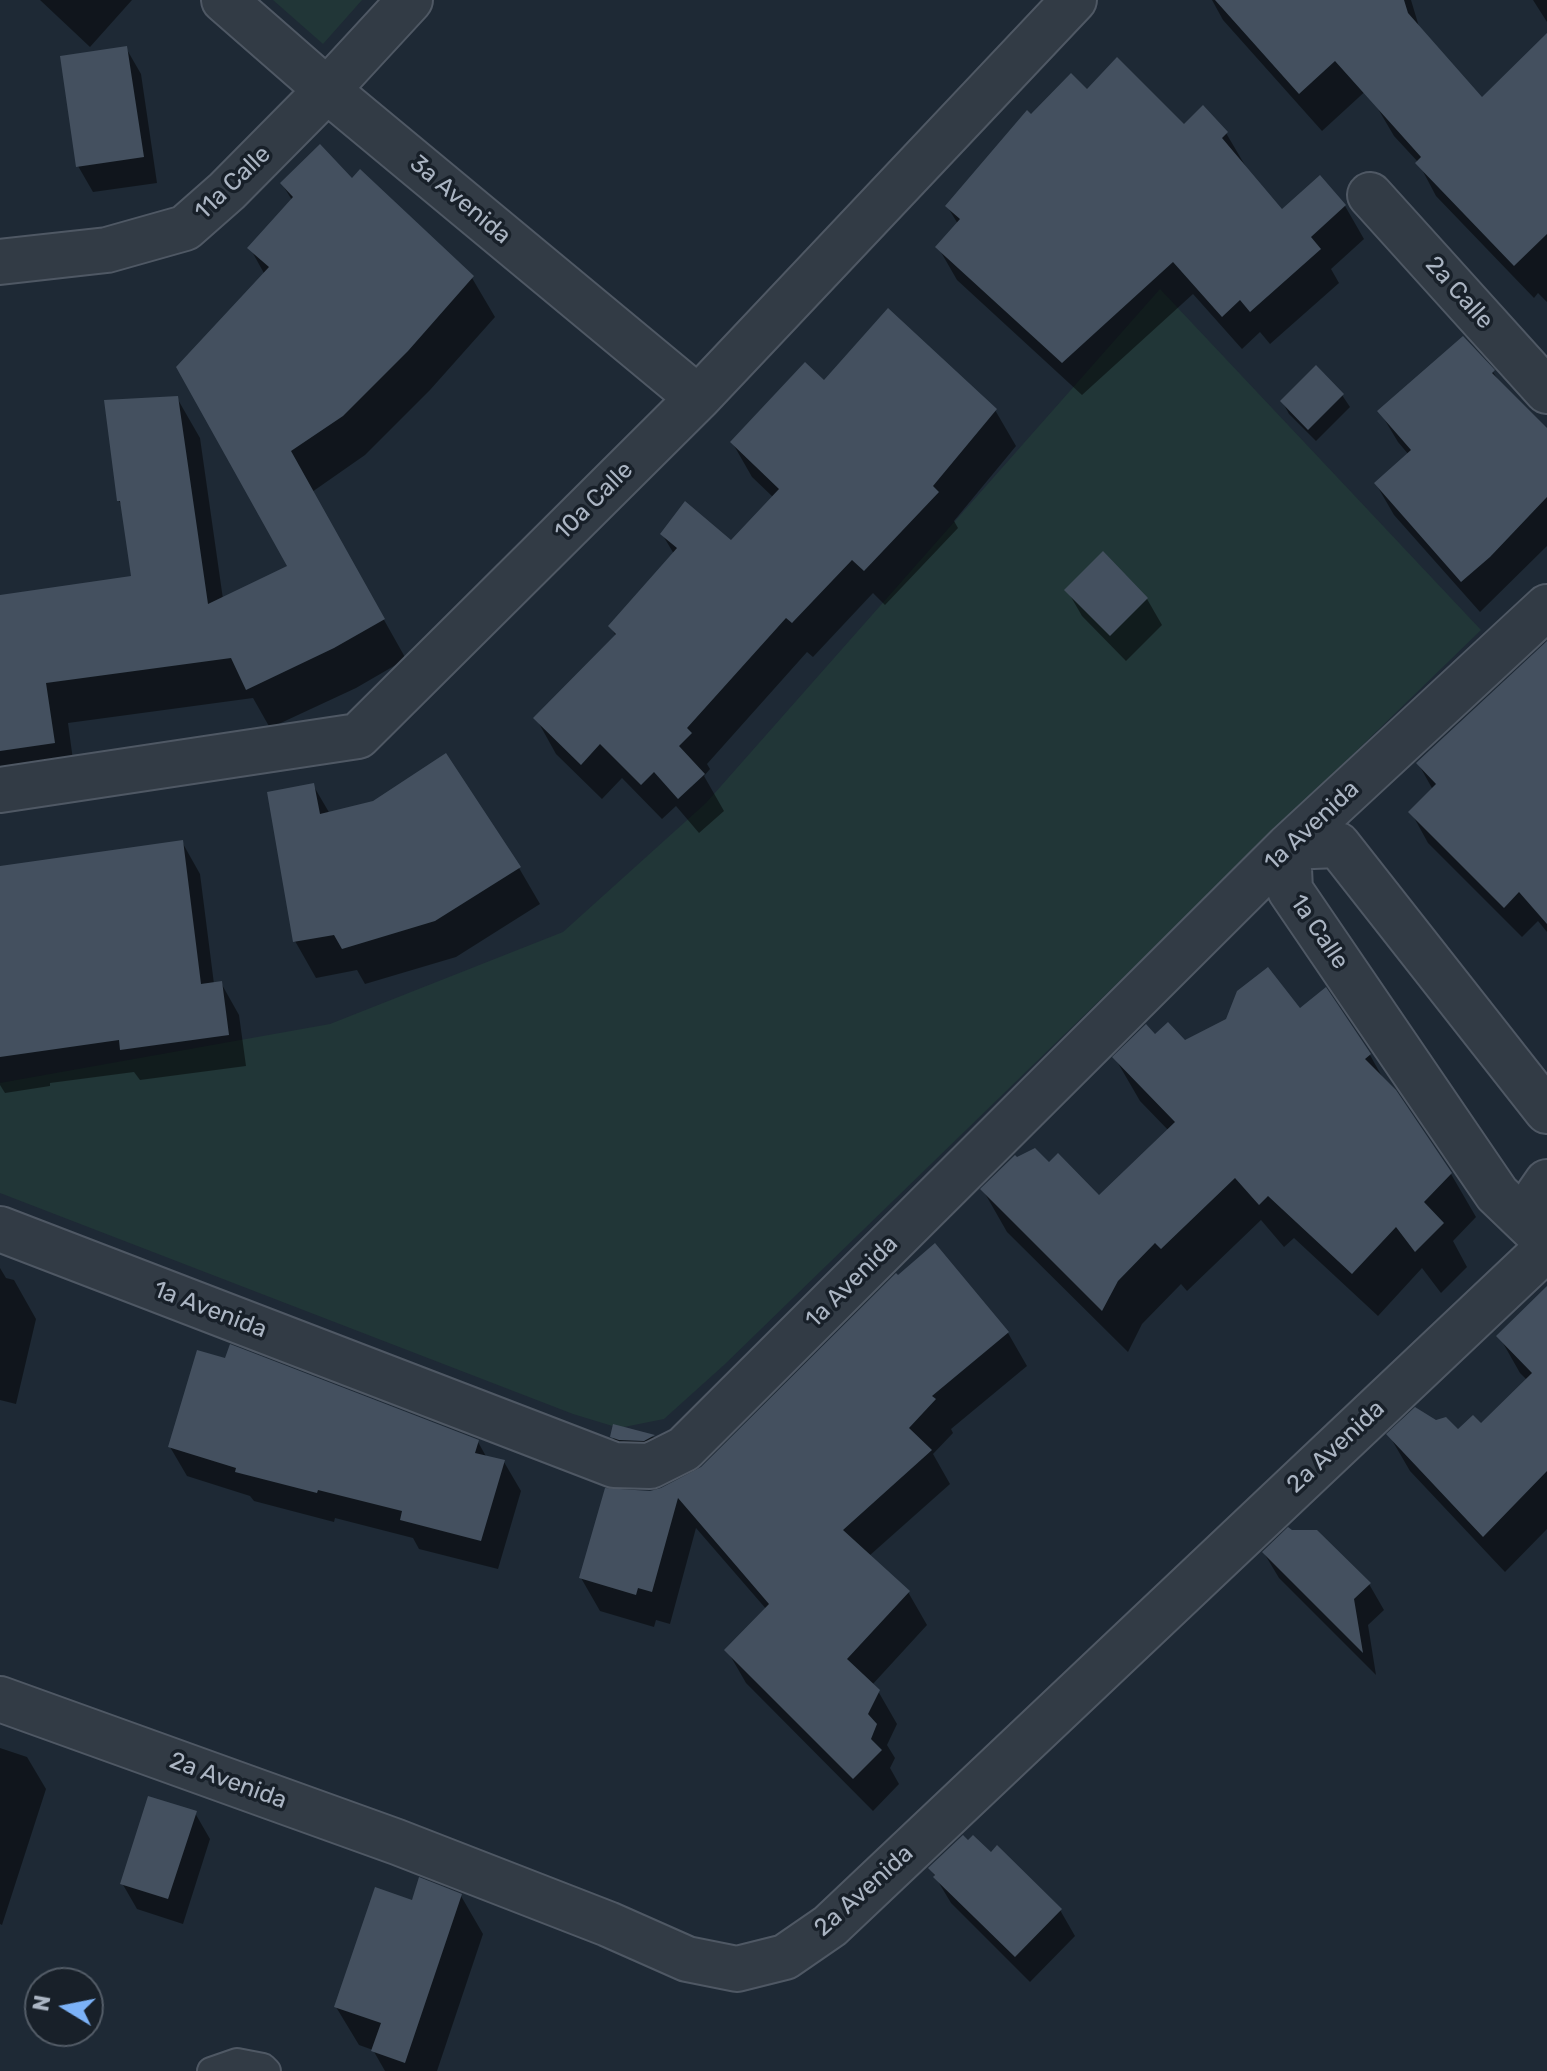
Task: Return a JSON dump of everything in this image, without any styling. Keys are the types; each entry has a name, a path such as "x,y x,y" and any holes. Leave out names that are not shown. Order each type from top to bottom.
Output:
{"street":[{"name":"3a Avenida","path":"224,0 327,90 698,398"},
{"name":"11a Calle","path":"0,262 107,250 185,228 227,191 327,90 410,0"},
{"name":"10a Calle","path":"0,790 358,736 698,398 1074,0"},
{"name":"2a Calle","path":"1370,195 1547,391"},
{"name":"1a Avenida","path":"0,1229 614,1465 650,1466 684,1449 1288,847 1547,607"},
{"path":"1288,847 1338,845 1547,1111"},
{"name":"1a Calle","path":"1288,847 1290,890 1497,1194 1547,1244"},
{"path":"1547,1182 1538,1195 1534,1209 1536,1222 1547,1244"},
{"name":"2a Avenida","path":"0,1699 397,1842 608,1924 687,1959 737,1969 785,1957 830,1926 1547,1244"}],"lane":[{"path":"211,2071 237,2062 263,2067 267,2071"}],"green space":[{"path":"273,0 362,0 323,44"},
{"path":"1160,289 1481,630 724,1365 664,1419 619,1428 573,1414 0,1193 0,1083 330,1024 563,932 706,803"}],"building":[{"path":"1215,0 1404,0 1408,13 1482,97 1547,33 1547,234 1514,266 1415,163 1421,157 1335,61 1299,94"},
{"path":"127,46 144,157 76,167 60,56"},
{"path":"1117,57 1184,124 1203,105 1228,132 1222,138 1282,209 1320,175 1346,205 1311,237 1321,249 1250,312 1240,300 1222,317 1173,262 1062,363 935,247 960,219 945,206 1027,110 1031,114 1071,73 1087,89"},
{"path":"320,144 352,178 360,169 474,276 408,351 343,416 291,451 385,619 334,648 246,690 231,658 46,683 55,743 0,751 0,595 131,576 120,501 117,501 104,400 178,396 208,604 287,566 176,367 269,267 247,248 293,197 280,183"},
{"path":"888,308 997,409 933,486 939,492 864,571 852,560 792,623 786,618 687,728 692,733 679,746 705,774 678,799 654,772 641,785 600,744 581,765 533,718 616,634 608,626 677,548 660,534 685,501 731,540 779,489 730,442 805,362 824,380"},
{"path":"1463,336 1495,370 1492,373 1547,428 1547,497 1490,557 1461,582 1374,483 1411,450 1377,411"},
{"path":"1316,365 1344,394 1308,430 1280,401"},
{"path":"1103,551 1148,598 1110,636 1064,590"},
{"path":"1547,641 1547,924 1519,892 1504,908 1408,812 1436,784 1416,763"},
{"path":"446,753 521,867 435,921 342,949 334,935 293,942 267,792 314,783 320,814 373,801"},
{"path":"183,840 201,984 222,981 229,1035 120,1050 119,1040 0,1057 0,866"},
{"path":"1268,967 1300,1008 1326,987 1371,1054 1365,1059 1396,1090 1452,1173 1424,1202 1444,1223 1415,1252 1396,1227 1352,1274 1268,1196 1259,1205 1235,1178 1161,1249 1155,1243 1118,1281 1102,1311 980,1189 1015,1155 1017,1157 1035,1148 1049,1162 1058,1153 1099,1195 1175,1122 1112,1057 1146,1024 1155,1034 1168,1022 1185,1040 1226,1019 1237,991"},
{"path":"935,1243 1009,1332 932,1396 936,1399 909,1428 932,1450 843,1530 910,1591 847,1659 880,1690 868,1714 877,1724 871,1739 882,1750 853,1779 724,1650 769,1604 678,1498 652,1592 638,1588 636,1595 579,1578 605,1488 650,1491 701,1467 896,1273 898,1275"},
{"path":"1547,1286 1547,1471 1483,1537 1386,1434 1415,1407 1436,1420 1446,1417 1458,1429 1473,1415 1481,1423 1532,1373 1496,1336"},
{"path":"230,1344 479,1440 475,1453 505,1460 481,1541 400,1520 402,1511 235,1472 236,1468 168,1447 197,1350 225,1358"},
{"path":"613,1424 655,1435 644,1441 619,1440 610,1437"},
{"path":"1288,1527 1292,1530 1317,1530 1371,1583 1354,1599 1363,1653 1262,1552"},
{"path":"148,1796 197,1811 168,1899 120,1884"},
{"path":"963,1835 968,1840 973,1835 991,1852 997,1845 1062,1909 1015,1957 933,1877 935,1875 928,1868"},
{"path":"419,1877 462,1894 405,2063 371,2051 381,2023 334,2007 375,1887 412,1900"}]}
